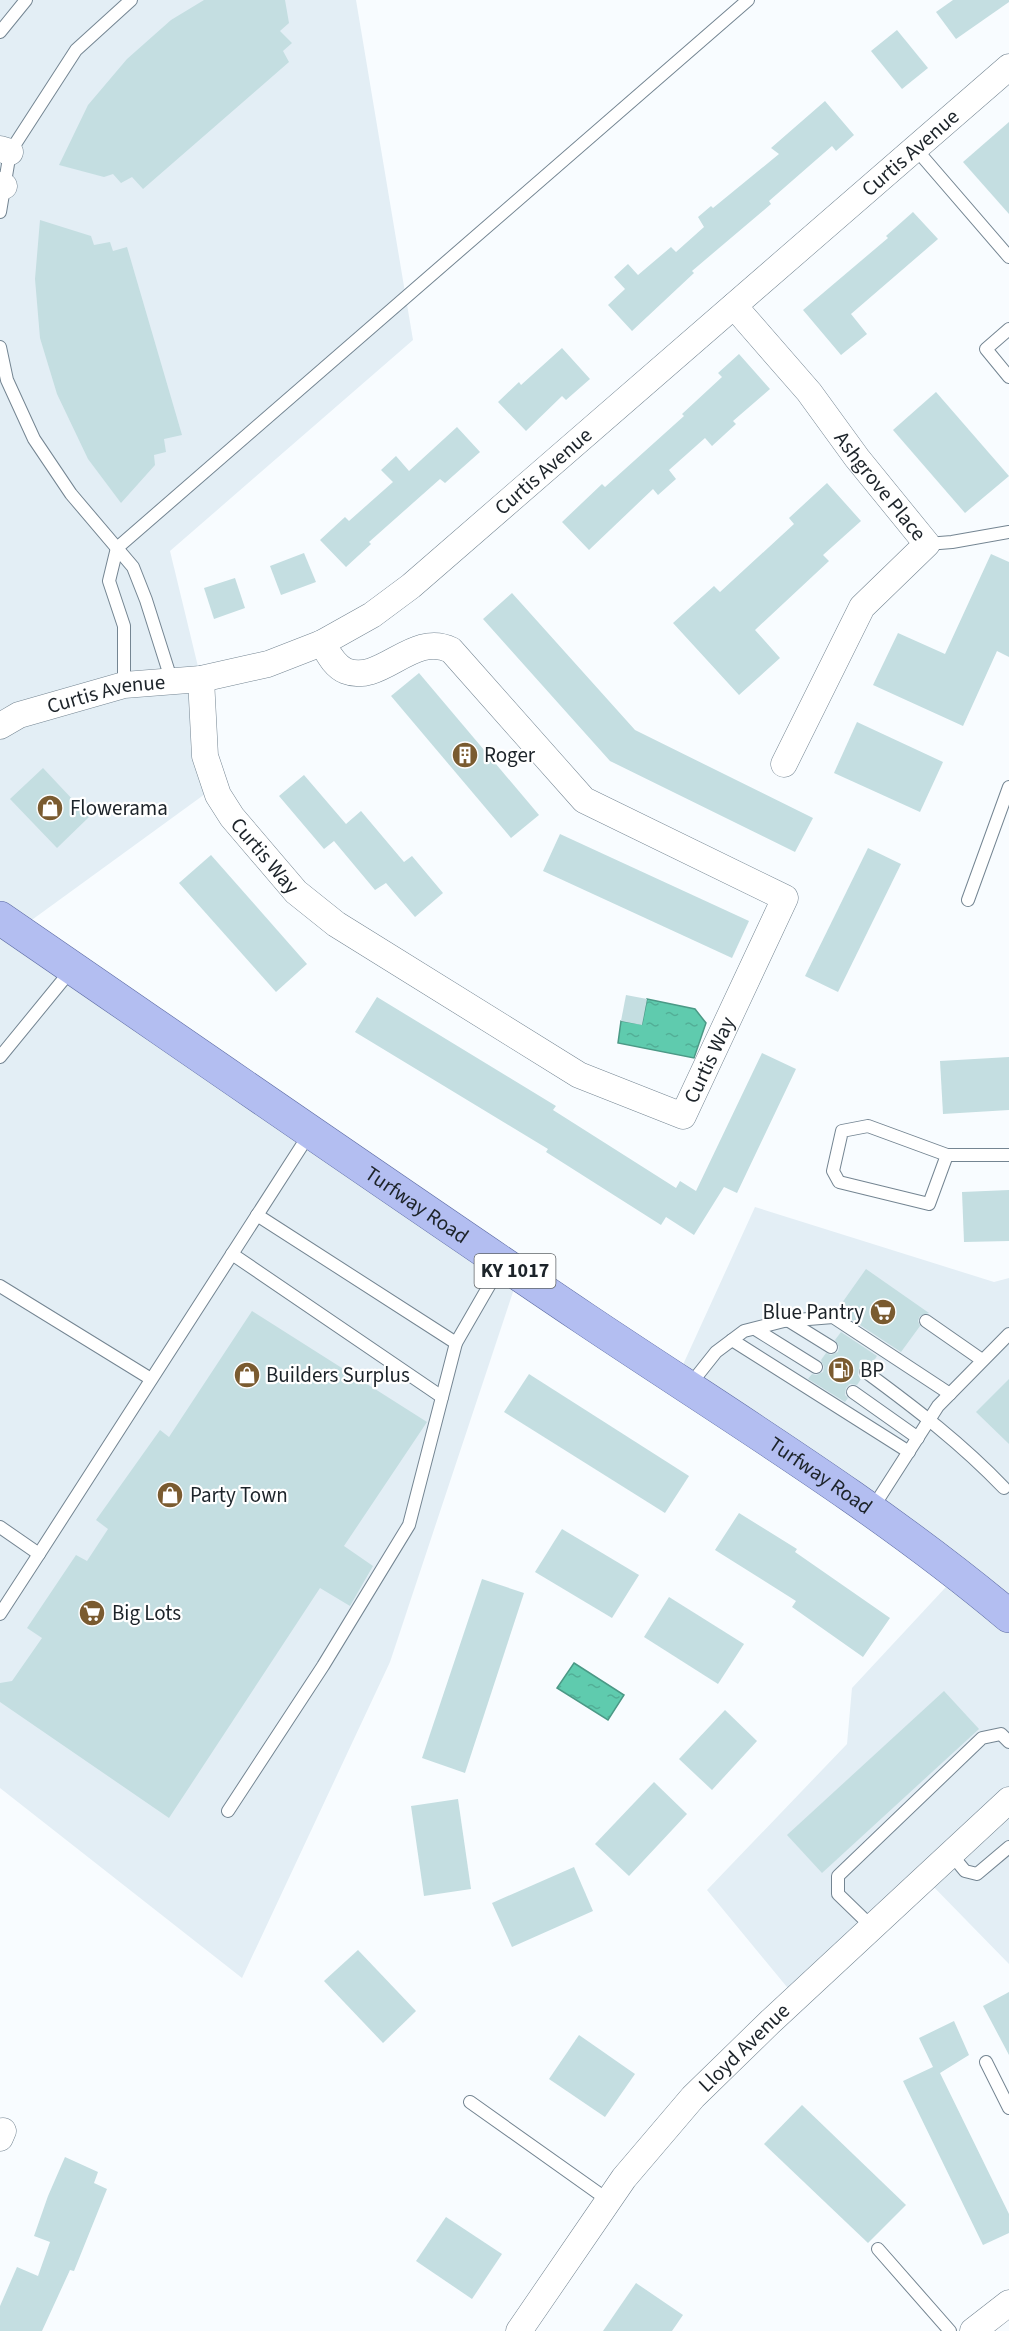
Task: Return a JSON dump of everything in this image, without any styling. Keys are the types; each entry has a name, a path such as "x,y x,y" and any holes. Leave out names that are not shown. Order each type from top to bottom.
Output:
{"main road":[{"name":"Turfway Road","path":"0,918 502,1262 871,1510 958,1574 1009,1616"}],"street":[{"name":"Curtis Avenue","path":"0,726 19,715 124,685 201,679 268,664 322,643 372,615 411,586 1009,67"},
{"name":"Ashgrove Place","path":"734,306 809,392 857,458 927,544 862,607 784,764"},
{"name":"Curtis Way","path":"201,679 205,756 218,795 232,817 296,892 336,924 579,1075 683,1116 785,898 584,800 451,650 433,645 420,647 365,672 346,671 332,661 322,643"},
{"name":"Lloyd Avenue","path":"519,2331 631,2169 693,2097 770,2022 1009,1800"},
{"path":"973,2331 1009,2304"}],"lane":[{"path":"0,32 26,0"},
{"path":"0,212 5,150 76,50 131,0"},
{"path":"124,685 124,626 109,581 117,548 748,0"},
{"path":"915,148 1009,257"},
{"path":"1009,329 986,349 1009,377"},
{"path":"0,347 7,380 34,439 71,494 133,567 172,682"},
{"path":"927,544 1009,532"},
{"path":"968,900 1009,787"},
{"path":"1,1052 73,968"},
{"path":"947,1155 929,1204 839,1182 833,1171 842,1131 868,1126 947,1155 1009,1155"},
{"path":"0,1614 311,1131"},
{"path":"257,1215 456,1343"},
{"path":"232,1254 442,1397"},
{"path":"228,1811 323,1666 409,1525 456,1343 502,1262"},
{"path":"0,1286 151,1379"},
{"path":"688,1388 716,1352 744,1331 789,1321 833,1317 950,1394"},
{"path":"789,1321 831,1347"},
{"path":"926,1321 982,1360"},
{"path":"754,1329 816,1367"},
{"path":"871,1510 930,1419 950,1394 1009,1334"},
{"path":"732,1340 909,1452"},
{"path":"866,1372 930,1419 1004,1488"},
{"path":"853,1392 918,1438"},
{"path":"0,1527 39,1554"},
{"path":"872,1927 838,1894 838,1876 982,1737 1001,1734 1009,1742"},
{"path":"951,1854 965,1871 977,1874 1009,1847"},
{"path":"986,2061 1009,2109"},
{"path":"470,2102 608,2200"},
{"path":"878,2249 950,2331"}],"shaded area":[{"path":"0,0 356,0 413,340 170,551 201,679 216,786 18,930 519,1274 390,1662 242,1978 0,1788"},
{"path":"755,1207 994,1282 1009,1278 1009,1964 925,1878 796,1998 707,1890 847,1744 852,1688 958,1574 676,1380"}],"water":[{"path":"647,999 695,1009 706,1023 694,1058 618,1043 621,1021 642,1024"},
{"path":"574,1663 624,1695 608,1720 557,1688"}],"building":[{"path":"204,0 285,0 289,23 280,31 292,43 283,51 289,62 143,189 132,177 121,183 113,174 104,177 59,165 88,105 127,59 171,20"},
{"path":"953,0 1009,0 1009,2 956,39 936,12"},
{"path":"897,30 928,68 902,89 871,51"},
{"path":"825,101 854,135 836,151 832,146 769,201 771,204 692,271 694,273 632,331 608,305 625,289 614,277 628,264 638,275 671,247 676,252 704,227 698,217 711,206 713,208 779,154 771,148"},
{"path":"1009,122 1009,214 963,162"},
{"path":"913,212 938,239 851,314 867,334 841,355 803,310 888,238 886,236"},
{"path":"40,220 91,236 94,245 110,242 113,251 127,247 182,435 164,439 166,452 154,455 155,465 121,503 88,459 57,394 40,338 35,279"},
{"path":"562,348 590,379 566,400 562,396 526,431 498,402 519,382 521,385"},
{"path":"739,354 770,389 733,421 736,424 712,446 705,438 669,470 676,479 658,495 653,489 589,550 562,522 602,484 605,487 684,416 682,414 722,377 718,373"},
{"path":"936,392 1009,476 965,513 893,430"},
{"path":"457,427 480,452 445,483 440,479 369,542 371,544 346,567 320,540 345,517 349,521 393,482 381,470 396,456 409,471"},
{"path":"827,483 861,521 823,555 829,561 755,630 780,658 739,695 673,623 714,586 720,592 794,524 789,518"},
{"path":"304,553 316,582 281,595 270,566"},
{"path":"991,554 1009,562 1009,657 997,651 963,726 873,685 898,633 945,654"},
{"path":"235,578 245,608 214,619 204,588"},
{"path":"512,593 635,730 813,818 795,852 610,761 483,619"},
{"name":"Roger","path":"419,673 539,815 511,838 391,696"},
{"path":"857,722 943,762 920,812 834,773"},
{"path":"43,768 89,817 57,848 10,799"},
{"path":"304,775 346,824 361,811 404,862 412,856 443,893 415,917 386,883 375,890 334,841 324,849 279,796"},
{"path":"560,834 749,921 732,958 543,871"},
{"path":"868,848 901,864 838,992 805,976"},
{"path":"211,855 307,964 276,992 179,883"},
{"path":"626,995 647,999 642,1025 621,1021"},
{"path":"377,997 556,1106 553,1110 676,1188 680,1181 696,1191 762,1053 796,1069 737,1193 724,1187 694,1235 666,1217 661,1225 546,1152 548,1149 355,1032"},
{"path":"1009,1057 1009,1110 943,1114 940,1061"},
{"path":"1009,1190 1009,1241 964,1242 962,1192"},
{"name":"Blue Pantry","path":"866,1269 929,1313 920,1316 918,1321 920,1326 901,1352 837,1310"},
{"path":"252,1311 427,1422 344,1546 373,1566 350,1606 320,1588 169,1818 0,1702 0,1683 12,1681 42,1638 27,1628 76,1555 87,1561 108,1529 96,1520 160,1430 169,1437"},
{"name":"BP","path":"841,1332 877,1356 871,1365 863,1364 859,1368 858,1375 861,1379 857,1385 850,1384 846,1388 845,1395 848,1398 845,1402 808,1379 812,1374 823,1372 824,1367 821,1360 826,1353 831,1355 838,1352 839,1347 835,1340"},
{"path":"529,1374 689,1476 665,1513 504,1412"},
{"path":"1009,1379 1009,1444 976,1412"},
{"path":"739,1513 797,1549 795,1552 890,1618 863,1657 792,1607 796,1601 715,1550"},
{"path":"562,1529 639,1575 612,1618 535,1572"},
{"path":"482,1579 524,1593 465,1773 422,1758"},
{"path":"669,1597 744,1644 718,1684 644,1637"},
{"path":"944,1691 979,1729 822,1873 787,1835"},
{"path":"725,1710 757,1741 712,1790 679,1759"},
{"path":"654,1782 687,1814 629,1876 595,1844"},
{"path":"458,1799 471,1889 424,1896 411,1806"},
{"path":"574,1867 593,1911 512,1947 492,1903"},
{"path":"358,1950 416,2011 383,2043 324,1981"},
{"path":"1009,1992 1009,2055 983,2006"},
{"path":"954,2021 969,2055 940,2073 1009,2214 1009,2233 983,2245 903,2081 933,2067 919,2038"},
{"path":"579,2035 635,2074 605,2117 549,2079"},
{"path":"802,2105 906,2205 868,2243 764,2144"},
{"path":"65,2157 98,2172 94,2183 107,2189 74,2271 70,2270 42,2331 0,2331 0,2306 17,2267 38,2276 50,2242 34,2236"},
{"path":"446,2217 502,2254 472,2299 416,2261"},
{"path":"636,2283 683,2315 672,2331 603,2331"}],"place":[{"name":"Roger","path":"465,755"},
{"name":"Flowerama","path":"50,808"},
{"name":"Blue Pantry","path":"883,1312"},
{"name":"BP","path":"841,1370"},
{"name":"Builders Surplus","path":"247,1375"},
{"name":"Party Town","path":"170,1495"},
{"name":"Big Lots","path":"92,1613"}]}
